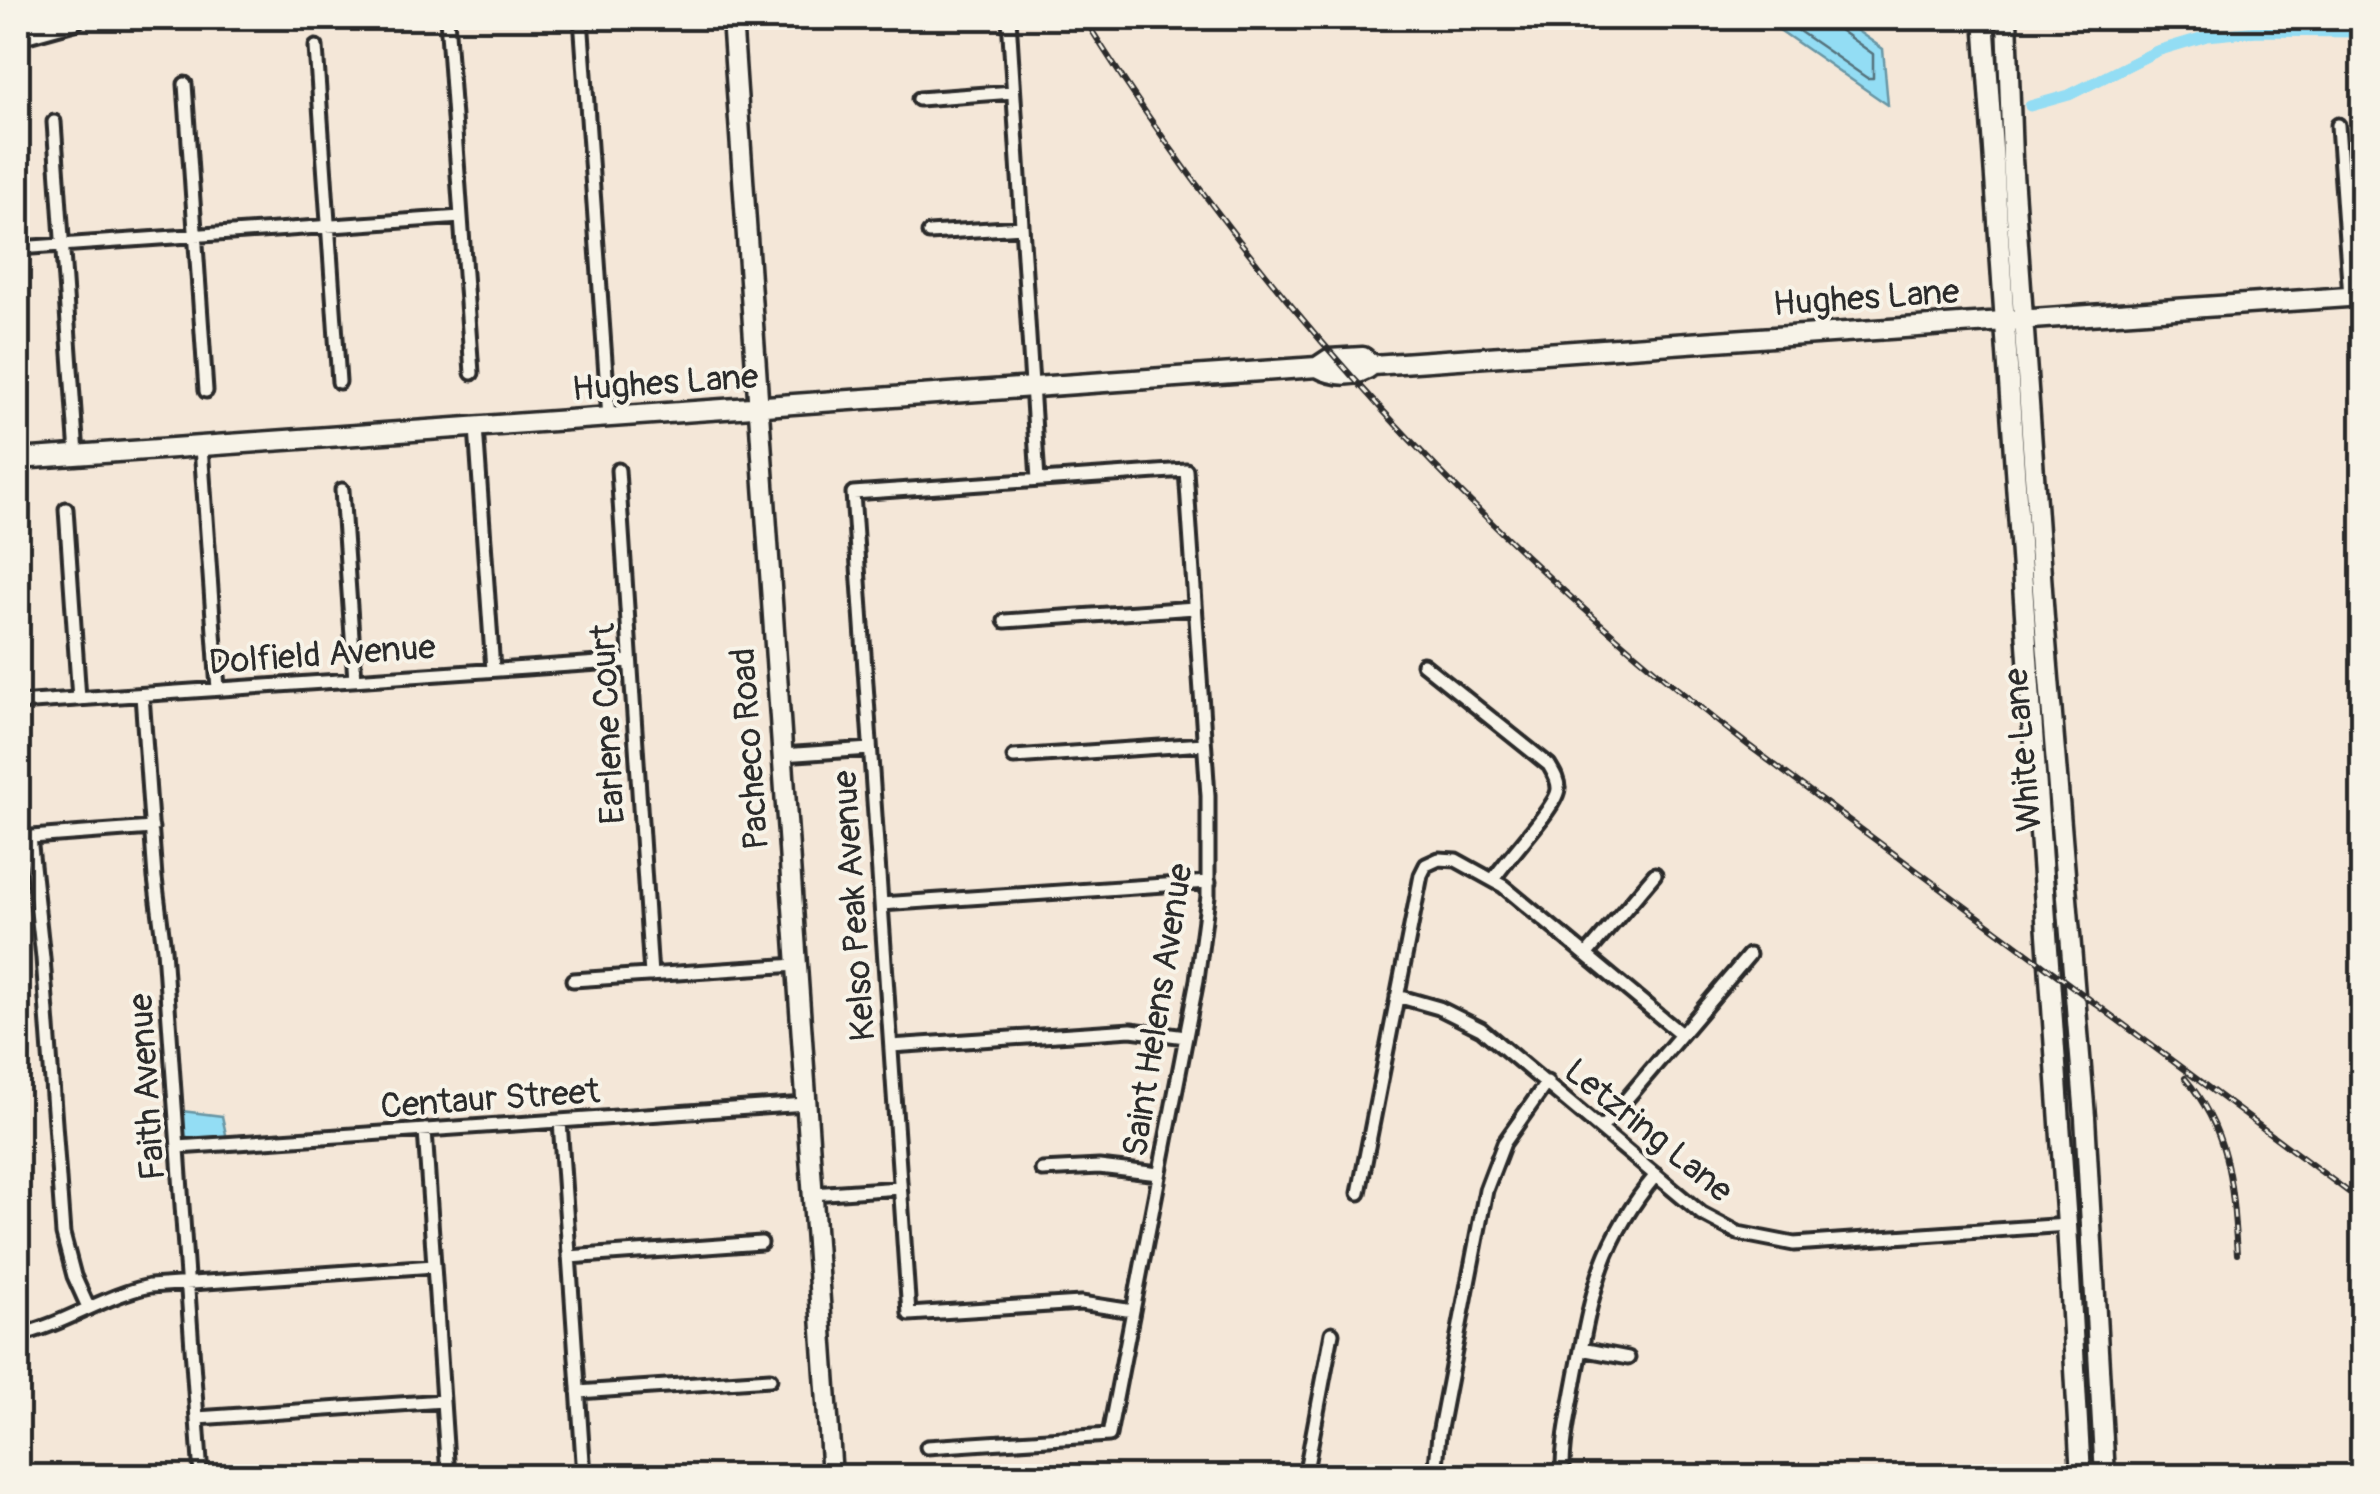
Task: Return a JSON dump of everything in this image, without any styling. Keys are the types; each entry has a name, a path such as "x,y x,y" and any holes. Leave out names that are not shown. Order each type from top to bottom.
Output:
{"highway":[{"path":"18,34 72,18"}],"street":[{"path":"447,18 472,373"},
{"path":"581,18 609,418"},
{"name":"Pacheco Road","path":"732,18 832,1476"},
{"path":"1008,18 1038,480"},
{"name":"White Lane","path":"1984,18 2085,1117 2105,1476"},
{"path":"1995,18 1999,59 2011,72"},
{"name":"White Lane","path":"2007,18 2014,320 2042,874 2081,1476"},
{"path":"316,46 339,382"},
{"path":"184,84 206,391"},
{"path":"920,99 1013,92"},
{"path":"54,122 77,455"},
{"path":"2338,125 2356,297"},
{"path":"18,248 461,217"},
{"path":"930,233 1022,226"},
{"name":"Hughes Lane","path":"18,460 1317,367 1332,375 1364,372 1373,364 2356,297"},
{"path":"476,427 493,670"},
{"path":"201,446 218,689"},
{"name":"Earlene Court","path":"618,470 651,975"},
{"name":"Saint Helens Avenue","path":"928,1447 1109,1435 1204,933 1208,882 1204,744 1186,470 1038,480"},
{"name":"Kelso Peak Avenue","path":"1038,480 853,493 909,1314 1081,1303 1133,1311"},
{"path":"342,490 355,680"},
{"path":"66,509 79,699"},
{"path":"1005,621 1195,608"},
{"name":"Dolfield Avenue","path":"18,703 630,660"},
{"path":"1423,664 1549,766 1558,788 1552,806 1493,880"},
{"name":"Faith Avenue","path":"142,694 201,1476"},
{"path":"1014,756 1204,744"},
{"path":"782,756 870,750"},
{"path":"88,1308 74,1276 63,1234 43,958 24,837 152,828"},
{"path":"1360,1193 1426,865 1439,859 1456,860 1493,880 1523,900 1682,1034"},
{"path":"1587,954 1655,874"},
{"path":"2042,874 2054,890 2070,940"},
{"path":"881,904 1208,882"},
{"path":"1601,1129 1750,955"},
{"path":"573,980 796,965"},
{"name":"Letzring Lane","path":"1398,996 1439,1008 1481,1029 1656,1175 1718,1224 1738,1233 1775,1242 2067,1224"},
{"path":"2051,1007 2063,1024 2085,1117"},
{"path":"890,1046 1131,1030 1186,1038"},
{"path":"1435,1476 1439,1434 1486,1190 1504,1144 1547,1082"},
{"name":"Centaur Street","path":"178,1147 806,1104"},
{"path":"2059,1120 2075,1201 2092,1226"},
{"path":"560,1121 584,1476"},
{"path":"425,1130 448,1476"},
{"path":"1042,1170 1110,1167 1159,1174"},
{"path":"1563,1476 1565,1435 1601,1262 1621,1220 1656,1175"},
{"path":"812,1194 900,1188"},
{"path":"2067,1224 2074,1232 2098,1304"},
{"path":"569,1256 761,1244"},
{"path":"18,1335 49,1326 130,1290 434,1266"},
{"path":"2072,1308 2086,1358 2101,1376"},
{"path":"1305,1476 1332,1333"},
{"path":"1582,1349 1628,1358"},
{"path":"578,1392 770,1379"},
{"path":"197,1418 443,1401"}],"water":[{"path":"1762,18 1839,18 1883,49 1888,105"},
{"path":"182,1111 222,1116 227,1139 183,1144 179,1114"}],"waterway":[{"path":"2030,106 2069,95 2157,51 2207,36 2258,31 2362,32"}],"railway":[{"path":"1084,18 1152,122 1302,318 1383,411 1558,586 1748,745 2362,1202"},
{"path":"2185,1078 2212,1119 2220,1140 2230,1183 2237,1254"}]}
